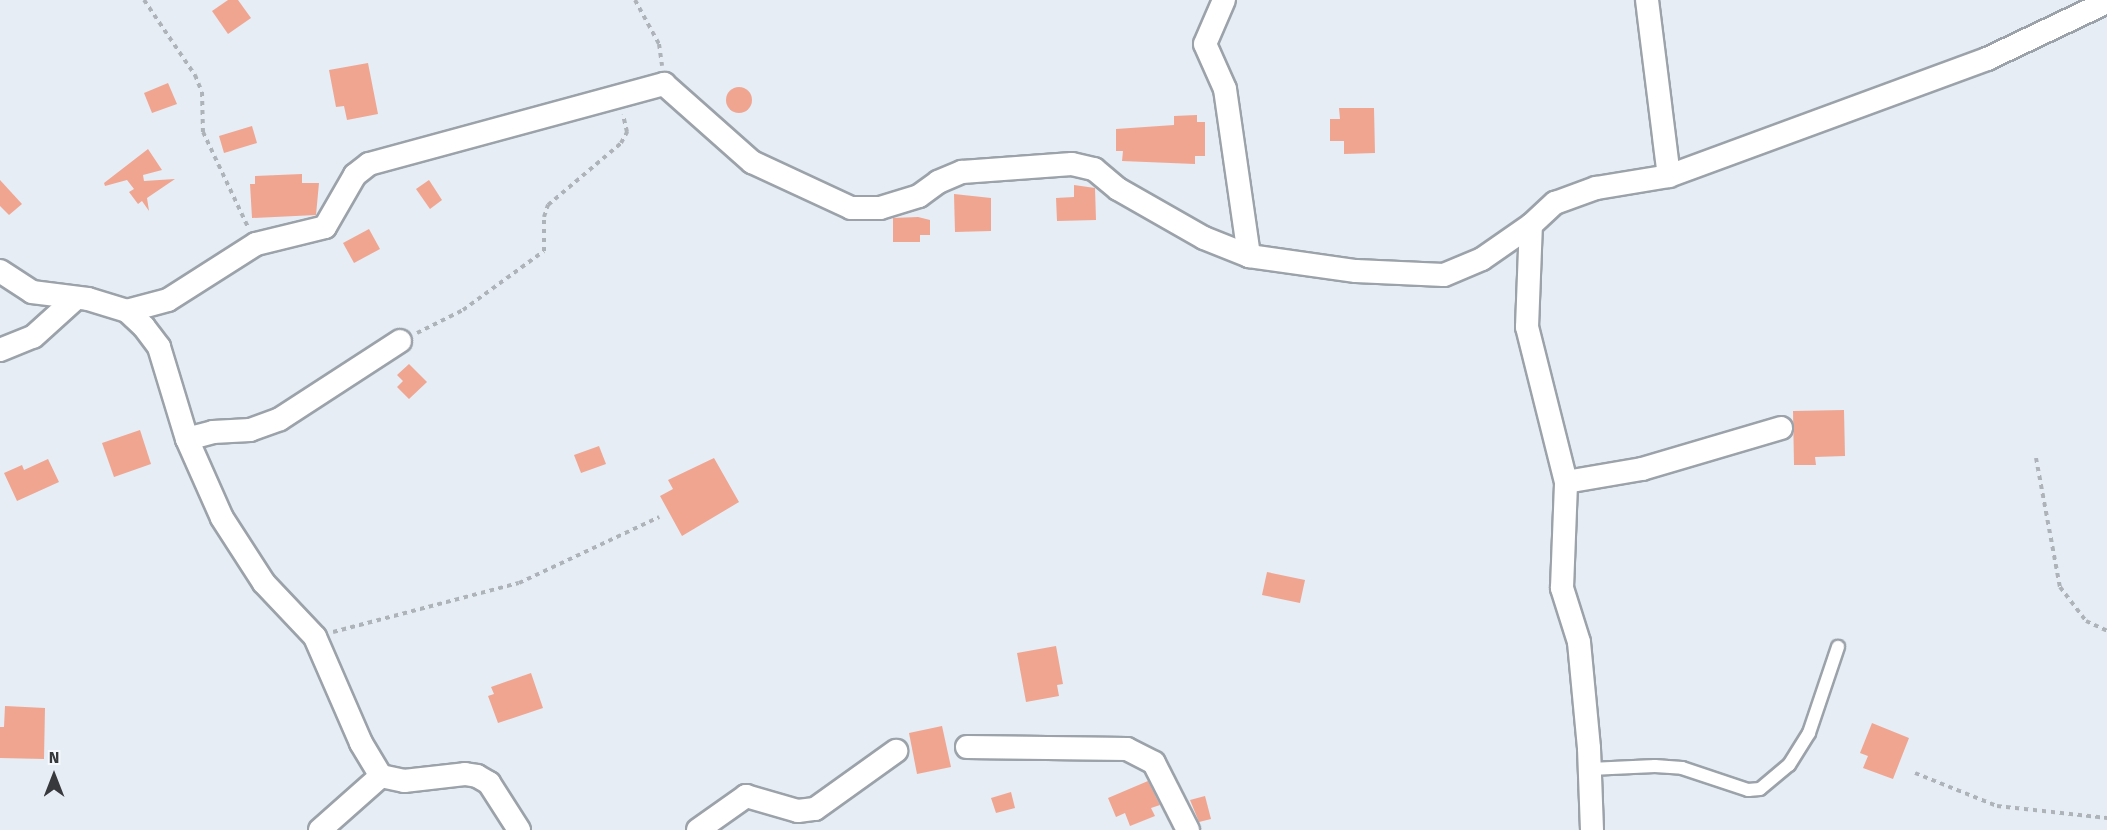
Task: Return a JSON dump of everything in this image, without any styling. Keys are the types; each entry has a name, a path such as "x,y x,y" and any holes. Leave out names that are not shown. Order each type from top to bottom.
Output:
{"street":[{"path":"1224,0 1205,44 1225,89 1249,256"},
{"path":"1647,0 1669,176"},
{"path":"127,311 168,300 256,244 326,227 355,175 369,164 664,84 752,162 850,208 880,208 919,196 938,182 962,172 1088,166 1118,189 1204,238 1249,256 1356,271 1444,274 1482,259 1531,225 1555,202 1596,188 1669,176 1987,59 2107,2"},
{"path":"1531,225 1527,327 1537,378 1566,482 1562,588 1579,642 1590,769 1592,830"},
{"path":"0,271 32,292 104,303 127,311 159,347 187,439 235,541 264,583 315,638 361,743 381,776 404,781 465,774 477,776 489,783 519,830"},
{"path":"0,350 33,337 75,299"},
{"path":"187,439 213,432 250,430 280,419 400,341"},
{"path":"1566,482 1642,469 1781,428"},
{"path":"967,747 1127,749 1154,763 1188,830"},
{"path":"698,830 746,796 798,811 815,809 896,751"},
{"path":"320,830 381,776"}],"lane":[{"path":"1590,769 1655,766 1682,768 1748,790 1761,789 1789,765 1809,733 1838,647"}],"path":[{"path":"144,0 195,75 202,92 201,119 210,152 256,244"},
{"path":"635,0 659,44 664,84"},
{"path":"400,341 463,310 544,251 544,217 548,205 621,142 627,132 617,96"},
{"path":"2036,458 2060,588 2086,621 2107,631"},
{"path":"315,638 519,583 659,518"},
{"path":"1915,773 1997,806 2107,818"}],"building":[{"path":"228,0 238,0 251,18 228,34 212,11"},
{"path":"368,63 378,114 347,120 344,106 336,107 329,70"},
{"path":"168,83 177,104 152,113 144,93"},
{"path":"739,87 748,91 752,100 748,109 739,113 730,109 726,100 730,91"},
{"path":"1339,108 1374,108 1375,153 1344,154 1344,141 1330,141 1330,119 1340,119"},
{"path":"1197,115 1197,122 1205,122 1205,156 1195,156 1195,164 1122,161 1123,151 1116,151 1116,129 1174,125 1174,116"},
{"path":"252,126 257,143 224,153 219,136"},
{"path":"148,149 162,170 143,175 144,181 175,179 147,198 149,211 142,201 138,204 129,192 134,189 127,180 105,186 104,183"},
{"path":"302,174 302,183 319,183 316,215 252,218 250,184 255,184 255,176"},
{"path":"0,180 22,204 9,215 0,206"},
{"path":"429,180 442,200 430,209 416,189"},
{"path":"1074,185 1095,188 1096,220 1057,221 1056,198 1074,197"},
{"path":"954,194 991,198 991,231 955,232"},
{"path":"918,217 930,220 930,235 920,235 920,242 893,242 893,218"},
{"path":"369,229 380,249 354,263 343,243"},
{"path":"409,364 427,382 409,399 397,387 403,381 397,375"},
{"path":"1844,410 1845,456 1815,457 1816,465 1794,465 1793,411"},
{"path":"140,430 151,464 114,477 102,443"},
{"path":"599,446 606,464 581,473 574,455"},
{"path":"714,458 739,502 682,536 660,496 673,489 668,480"},
{"path":"48,459 59,482 17,501 4,473 22,465 24,470"},
{"path":"1267,572 1305,580 1300,603 1262,595"},
{"path":"1056,646 1063,684 1057,685 1059,696 1026,702 1017,653"},
{"path":"531,673 543,708 498,723 488,696 494,694 491,687"},
{"path":"5,706 45,708 44,759 0,758 0,727 4,727"},
{"path":"1872,723 1909,738 1893,779 1863,768 1868,756 1860,753"},
{"path":"942,726 951,767 917,774 909,733"},
{"path":"1148,781 1160,805 1151,808 1155,816 1130,826 1125,813 1116,817 1108,798"},
{"path":"1011,792 1015,808 996,813 991,798"},
{"path":"1205,796 1211,819 1199,822 1190,800"}]}
